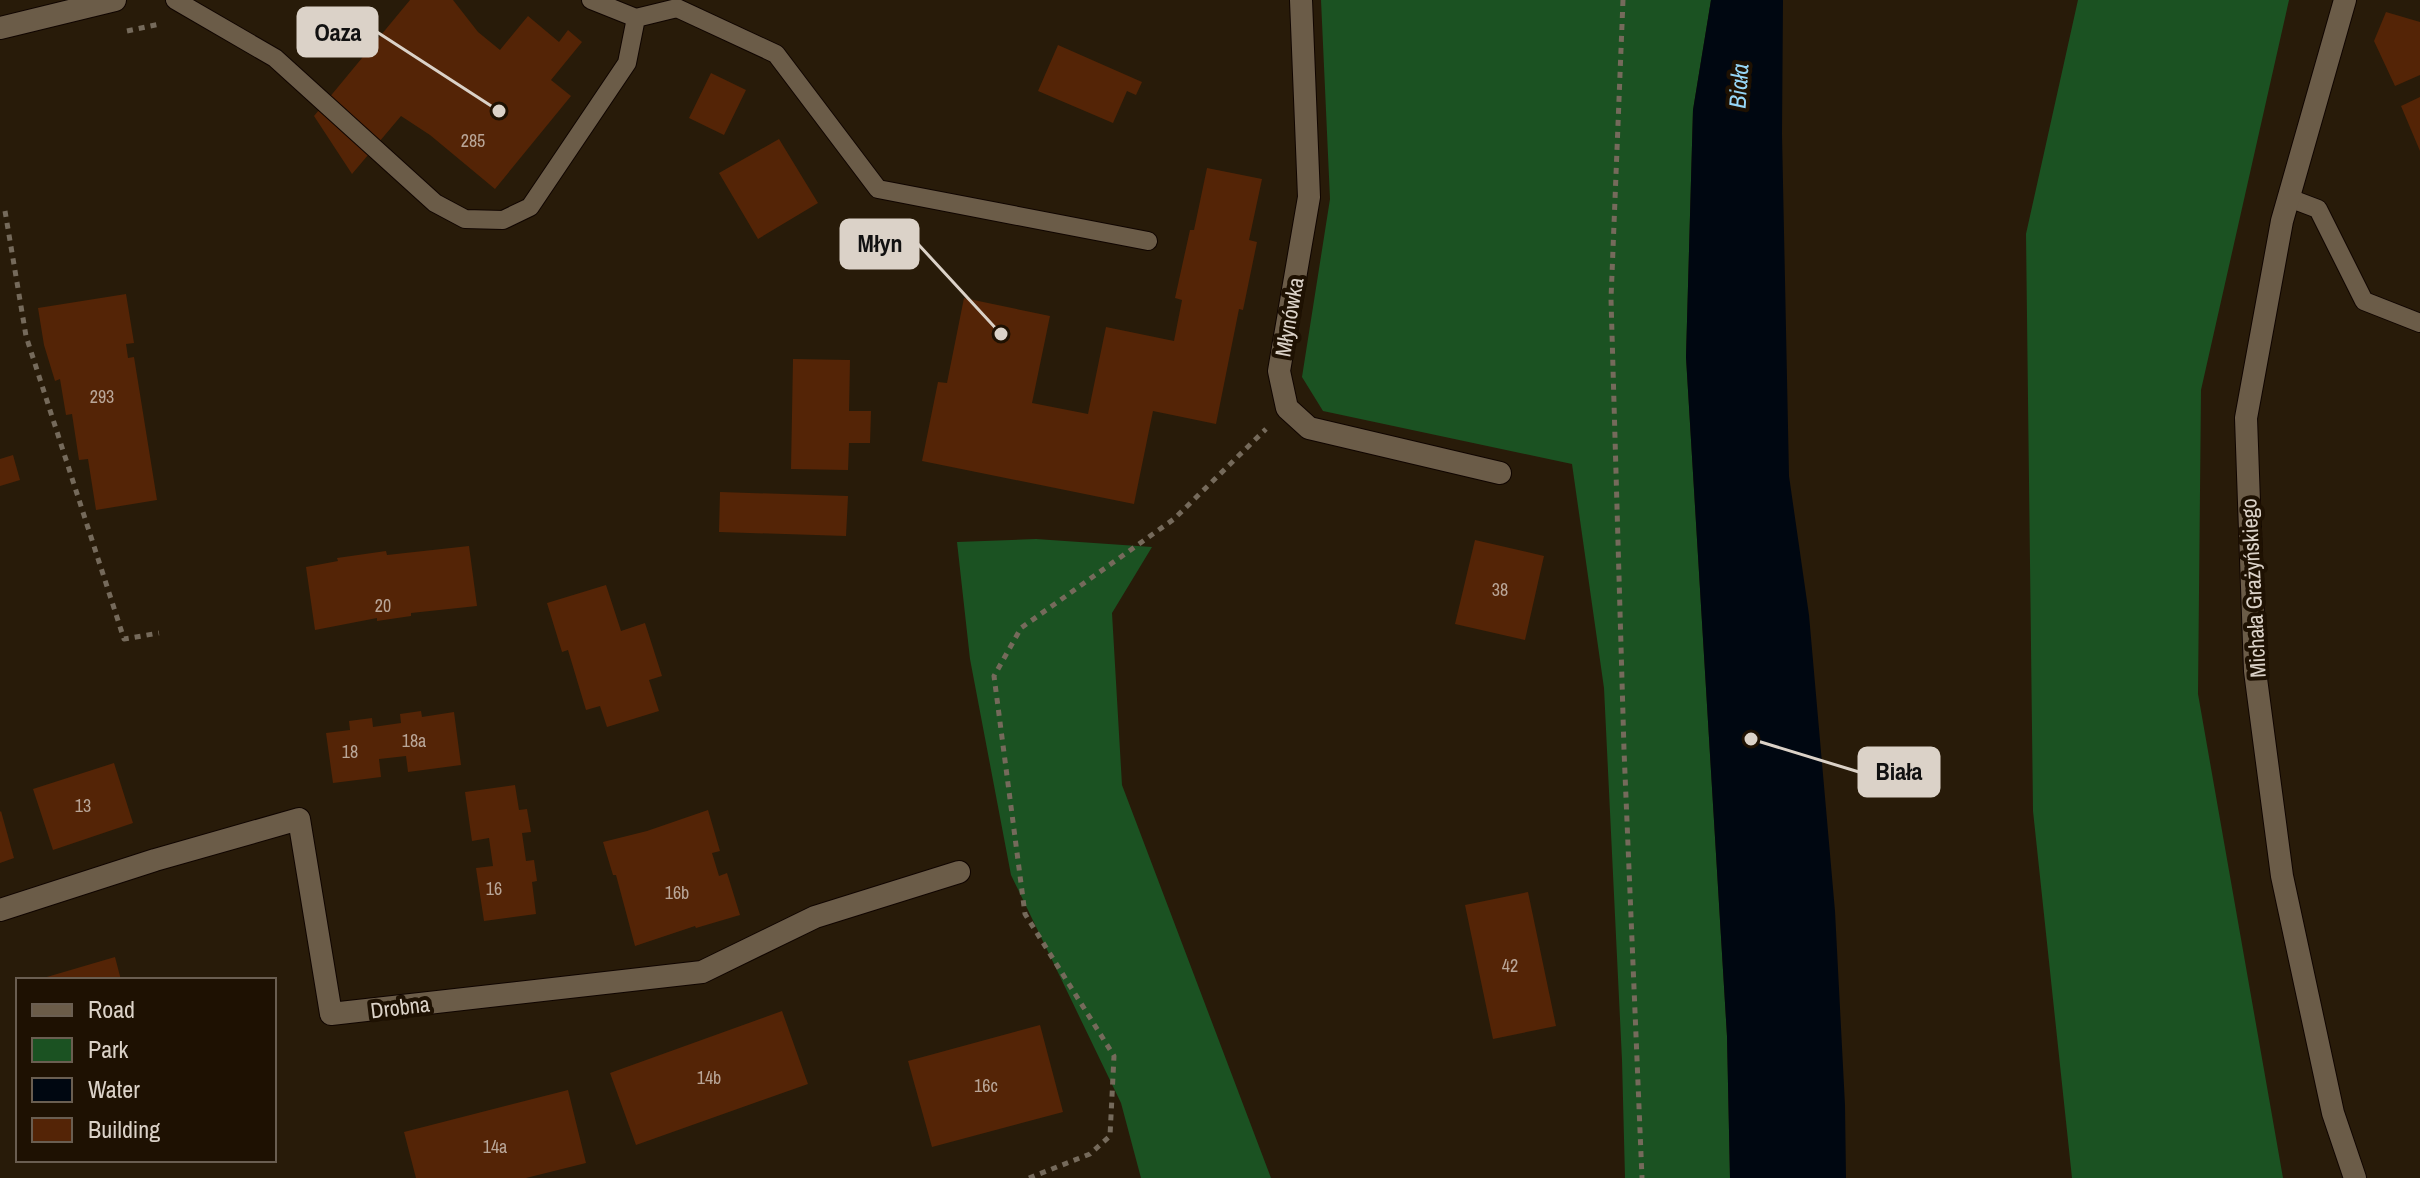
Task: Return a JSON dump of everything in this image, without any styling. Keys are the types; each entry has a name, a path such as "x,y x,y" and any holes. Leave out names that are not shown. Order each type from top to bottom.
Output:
{"street":[{"path":"0,28 115,0"},
{"name":"Młynówka","path":"1287,408 1279,371 1309,197 1301,0"},
{"name":"Michała Grażyńskiego","path":"2345,0 2289,198 2246,418 2255,671 2282,876 2333,1113 2355,1178"},
{"path":"1287,408 1309,428 1500,473"},
{"name":"Drobna","path":"0,910 155,860 299,819 331,1014 702,972 815,917 959,872"}],"lane":[{"path":"175,0 275,58 435,203 465,219 503,220 530,207 627,63 636,18"},
{"path":"591,0 636,18 677,8 776,54 878,189 1148,241"},
{"path":"2289,198 2318,209 2364,301 2420,323"}],"path":[{"path":"1623,0 1611,299 1624,750 1642,1178"},
{"path":"5,211 26,336 124,639 159,633"},
{"path":"1029,1178 1090,1154 1110,1136 1114,1056 1025,914 994,676 1021,628 1174,519 1287,408"}],"green space":[{"path":"1321,0 1711,0 1693,110 1686,357 1727,1036 1730,1178 1625,1178 1604,688 1572,464 1323,411 1302,377 1330,199"},
{"path":"2078,0 2289,0 2201,390 2198,694 2283,1178 2072,1178 2033,811 2026,234"},
{"path":"1036,539 1152,547 1112,613 1122,785 1271,1178 1141,1178 1121,1103 1011,875 970,659 957,542"}],"water":[{"path":"1711,0 1783,0 1782,134 1789,476 1809,615 1835,911 1846,1178 1730,1178 1727,1036 1686,357 1693,110"}],"building":[{"path":"410,0 453,0 478,32 500,50 528,16 559,42 568,30 582,42 551,80 571,96 495,189 430,135 401,116 352,174 314,116"},
{"path":"2386,12 2420,22 2420,75 2395,86 2374,41"},
{"path":"1058,45 1142,82 1136,95 1127,91 1113,123 1038,91"},
{"path":"711,73 746,90 724,135 689,118"},
{"path":"2420,97 2420,151 2401,106"},
{"path":"779,139 818,203 758,239 719,173"},
{"path":"1207,168 1262,179 1249,240 1257,242 1243,310 1239,309 1216,424 1153,411 1134,504 922,461 938,382 947,383 964,298 1050,316 1032,403 1088,414 1106,327 1174,341 1182,300 1175,298"},
{"path":"126,294 134,343 126,344 128,358 134,357 157,500 96,510 88,459 79,460 72,414 66,415 60,379 55,381 44,345 38,308"},
{"path":"793,359 850,360 849,411 871,411 870,443 849,443 848,470 791,469"},
{"path":"13,455 20,480 0,486 0,459"},
{"path":"720,492 848,496 846,536 719,532"},
{"path":"1475,540 1544,556 1525,640 1455,624"},
{"path":"469,546 477,606 411,613 411,616 377,621 377,618 315,630 306,567 338,561 337,558 386,551 387,555"},
{"path":"606,585 621,631 645,623 662,676 649,680 659,711 607,727 600,706 586,710 568,650 562,652 547,603"},
{"path":"421,711 422,717 454,712 461,765 408,772 406,756 379,759 381,777 333,783 326,733 350,730 349,721 372,718 373,727 401,723 400,714"},
{"path":"114,763 133,823 53,850 33,789"},
{"path":"515,785 519,810 527,809 531,832 522,833 526,861 534,860 537,881 532,882 536,914 484,921 476,868 493,866 489,838 472,841 465,792"},
{"path":"708,810 720,851 712,853 719,876 727,873 740,915 635,946 616,875 613,875 603,842"},
{"path":"0,812 14,858 0,863"},
{"path":"1528,892 1556,1026 1493,1039 1465,905"},
{"path":"115,957 120,978 43,978"},
{"path":"782,1011 808,1084 636,1145 610,1073"},
{"path":"1040,1025 1063,1112 932,1147 908,1061"},
{"path":"568,1090 586,1163 526,1178 416,1178 404,1132"}],"place":[{"name":"Oaza","path":"499,111"},
{"name":"Młyn","path":"1001,334"},
{"name":"Biała","path":"1751,739"}]}
